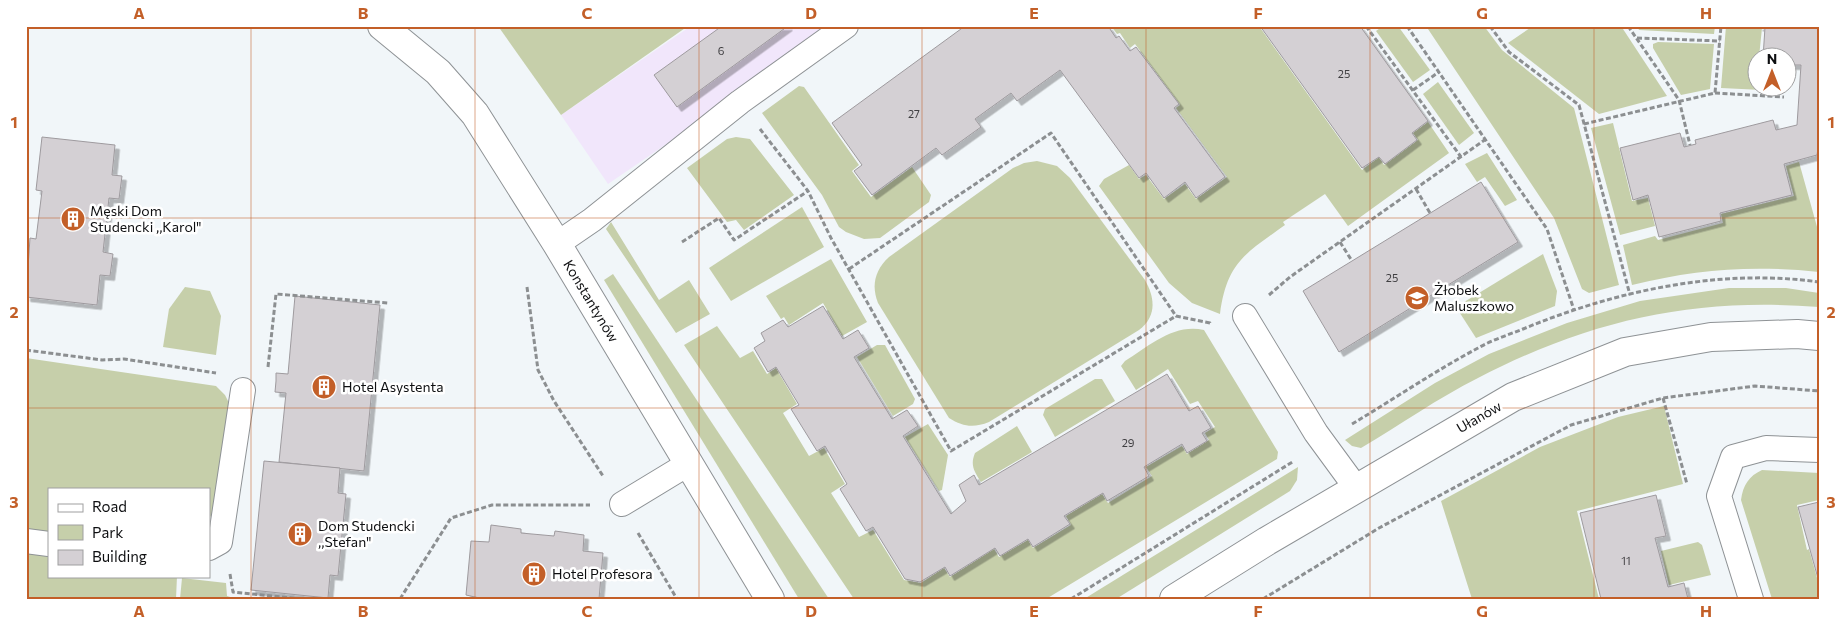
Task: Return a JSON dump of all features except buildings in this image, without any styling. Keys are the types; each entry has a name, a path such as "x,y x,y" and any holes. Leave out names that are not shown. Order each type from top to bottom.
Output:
{"street":[{"name":"Konstantynów","path":"382,26 438,72 475,114 557,244 770,599"},
{"name":"Ułanów","path":"1189,595 1357,489 1513,397 1626,352 1711,337 1797,334 1819,336"}],"lane":[{"path":"557,244 592,220 740,102 846,26"},
{"path":"1245,316 1322,442 1357,489"},
{"path":"215,545 243,390"},
{"path":"1751,599 1719,496 1733,457 1766,448 1819,450"},
{"path":"622,504 688,464"},
{"path":"26,541 48,544"}],"path":[{"path":"1407,26 1547,229 1574,310"},
{"path":"1490,26 1509,52 1579,105 1630,295"},
{"path":"1628,26 1679,100 1690,145"},
{"path":"1715,93 1721,26"},
{"path":"1369,27 1461,157"},
{"path":"1636,38 1720,41"},
{"path":"1413,90 1439,72"},
{"path":"1584,124 1715,93 1748,95"},
{"path":"740,102 808,191 849,269 951,450 1176,316 1210,323 1214,331"},
{"path":"849,269 1051,133 1176,316"},
{"path":"1290,277 1486,140"},
{"path":"1416,188 1430,213"},
{"path":"682,242 719,218 734,240 808,191"},
{"path":"1340,242 1352,261"},
{"path":"1072,599 1322,442 1479,347 1574,310 1630,295 1707,280 1786,277 1819,282"},
{"path":"527,287 538,370 554,401 622,504 677,599"},
{"path":"267,370 276,294 388,303"},
{"path":"26,350 102,360 124,359 218,373"},
{"path":"1264,599 1379,528 1571,425 1663,398 1755,386 1819,391"},
{"path":"1286,454 1291,462"},
{"path":"400,599 451,518 492,505 622,504"},
{"path":"215,545 233,592 302,599"}],"shaded area":[{"path":"691,26 839,26 608,184 561,115"}],"green space":[{"path":"498,26 688,26 561,115"},
{"path":"1111,26 1259,26 1362,170 1379,157 1384,165 1418,140 1413,133 1428,122 1449,153 1348,226 1325,194 1283,222 1285,225 1249,252 1233,271 1227,282 1220,314 1192,303 1169,283 1099,186 1104,179 1129,165 1139,179 1146,175 1164,199 1185,184 1196,199 1227,177 1176,108 1180,105 1135,44 1130,48 1120,33 1117,34"},
{"path":"1383,26 1398,26 1430,70 1413,82 1376,31"},
{"path":"1426,26 1484,26 1502,50 1574,108 1619,285 1589,293 1582,289 1554,218"},
{"path":"1533,26 1621,26 1667,96 1599,114 1508,43"},
{"path":"1637,26 1715,26 1714,34 1639,30"},
{"path":"1726,26 1762,28 1760,48 1748,48 1748,89 1721,88"},
{"path":"1658,42 1714,44 1710,89 1681,95 1653,48 1653,44"},
{"path":"1438,82 1474,133 1459,145 1423,94"},
{"path":"799,86 804,87 859,165 852,171 871,197 912,167 931,195 929,202 880,238 864,239 839,227 822,195 762,113"},
{"path":"1613,123 1632,201 1648,198 1655,226 1620,235 1591,128"},
{"path":"736,137 750,139 794,195 744,230 736,220 727,222 687,168 727,139"},
{"path":"1487,153 1517,200 1505,206 1485,177 1477,182 1465,164"},
{"path":"1037,161 1057,166 1070,178 1145,280 1151,293 1151,313 1145,325 1139,330 989,422 973,426 964,425 949,418 878,303 875,290 876,278 880,267 889,257 1013,168 1024,163"},
{"path":"1799,162 1819,234 1819,272 1771,269 1725,270 1679,275 1632,285 1623,245 1655,236 1658,240 1723,223 1721,214 1794,196 1786,166"},
{"path":"802,207 824,247 731,301 709,268"},
{"path":"611,222 659,300 689,280 710,314 676,333 606,229"},
{"path":"1543,254 1557,291 1555,306 1476,338 1456,307"},
{"path":"831,259 867,322 842,336 823,303 789,325 784,317 781,319 766,296"},
{"path":"613,274 829,599 799,599 604,280"},
{"path":"185,287 210,291 221,316 216,355 163,347 169,309"},
{"path":"1729,288 1786,288 1819,293 1819,307 1729,306 1686,310 1602,327 1561,341 1478,378 1361,448 1352,446 1345,440 1435,383 1489,354 1567,323 1640,301"},
{"path":"717,326 740,358 753,351 767,374 776,368 797,404 783,413 809,456 824,448 845,484 831,493 859,537 873,530 904,580 921,583 944,568 950,577 994,549 999,557 1028,540 1033,548 1071,525 1066,516 1102,494 1108,503 1152,476 1146,467 1182,446 1187,454 1209,440 1205,433 1215,427 1198,401 1190,404 1168,369 1136,390 1121,366 1125,361 1143,349 1172,333 1182,330 1204,330 1278,452 1277,459 1046,599 854,599 684,345"},
{"path":"877,345 885,345 915,399 913,404 893,416 857,357"},
{"path":"26,358 216,386 225,395 229,403 218,503 210,517 210,488 48,488 48,535 26,531"},
{"path":"1095,379 1102,379 1115,401 1055,437 1043,415 1045,409"},
{"path":"1664,406 1683,484 1577,511 1599,599 1472,599 1441,501 1540,447 1618,417"},
{"path":"928,424 948,455 942,490 939,491 905,437"},
{"path":"1017,426 1032,452 981,482 974,468 975,453"},
{"path":"1298,467 1297,480 1290,491 1116,599 1084,599"},
{"path":"1762,470 1819,473 1819,500 1797,505 1807,550 1809,549 1819,585 1819,599 1772,599 1741,500 1747,482"},
{"path":"26,541 48,544 48,578 177,578 176,599 26,599"},
{"path":"1698,542 1702,545 1711,575 1669,585 1661,551"},
{"path":"182,578 226,583 227,596 237,599 180,599"}],"place":[{"name":"Męski Dom Studencki ,,Karol\"","path":"73,219"},
{"name":"Żłobek Maluszkowo","path":"1417,298"},
{"name":"Hotel Asystenta","path":"324,387"},
{"name":"Dom Studencki ,,Stefan\"","path":"300,534"},
{"name":"Hotel Profesora","path":"534,574"}]}
